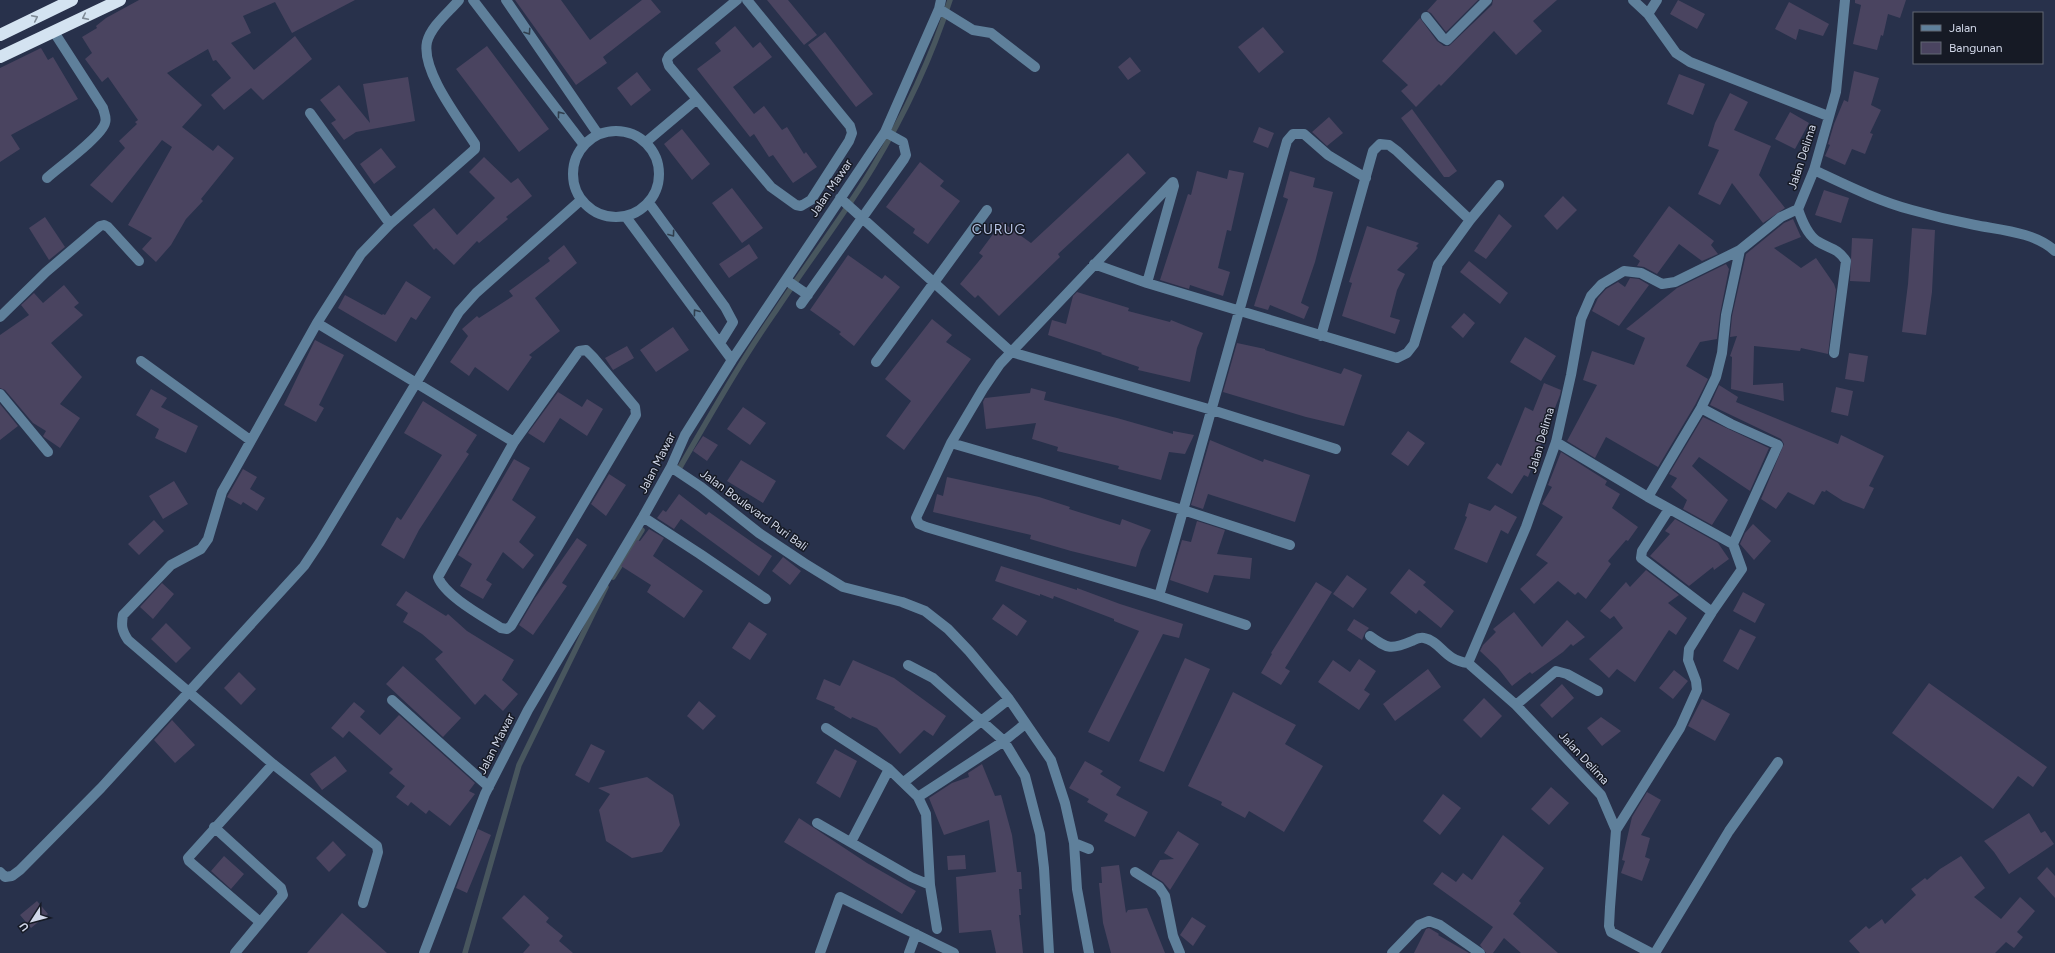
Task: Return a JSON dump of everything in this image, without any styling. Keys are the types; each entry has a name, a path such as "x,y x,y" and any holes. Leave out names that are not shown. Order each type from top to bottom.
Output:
{"highway":[{"path":"0,35 72,0"},
{"path":"0,57 120,0"}],"street":[{"path":"363,903 378,852 377,846 273,764 128,640 122,632 121,624 123,615 171,565 201,549 208,539 222,492 316,323 361,254 390,224 475,149 475,144 437,83 427,58 427,42 432,32 459,0"},
{"path":"473,0 584,145"},
{"path":"506,0 598,134"},
{"path":"737,0 685,42 669,56 667,60 669,66 771,187 796,206 801,206 811,200 849,141 852,133 850,126 748,0"},
{"path":"1426,17 1442,37 1447,40 1487,0"},
{"path":"1634,0 1648,14 1676,53 1690,62 1828,116"},
{"path":"1648,14 1657,0"},
{"name":"Jalan Delima","path":"1651,953 1611,932 1609,926 1616,830 1601,795 1516,705 1468,663 1526,527 1556,442 1571,375 1581,319 1591,296 1602,284 1624,271 1633,271 1668,284 1675,282 1740,250 1781,217 1798,209 1814,170 1836,92 1845,0"},
{"path":"942,7 973,30 990,34 1035,67"},
{"name":"Jalan Mawar","path":"424,953 489,787 528,710 643,517 671,467 685,435 732,360 887,132 942,7"},
{"path":"46,178 97,135 105,124 106,116 103,108 54,32"},
{"path":"646,142 697,99"},
{"path":"310,113 390,224"},
{"path":"611,131 632,133 646,142 658,161 659,183 649,203 639,212 614,218 601,215 590,209 581,200 575,189 573,171 577,154 584,145 598,134 611,131"},
{"path":"801,304 805,293 859,215 906,155 903,142 887,132"},
{"path":"1159,596 1287,141 1294,134 1304,134 1328,155 1366,178"},
{"path":"1321,336 1373,151 1380,144 1389,145 1470,220"},
{"path":"1814,170 1850,187 1912,210 2038,240 2050,246 2055,251"},
{"path":"1147,283 1174,186 1173,182 1011,352 983,389 951,443 917,512 916,518 919,524 1159,596 1246,625"},
{"path":"1094,264 1147,283 1239,309 1321,336 1397,358 1407,353 1414,344 1438,264 1470,220 1499,185"},
{"path":"0,872 5,876 12,876 20,870 101,788 304,566 324,536 459,312 476,293 581,200"},
{"path":"841,200 1011,352 1212,410 1336,449"},
{"path":"649,203 725,307 733,322 720,343"},
{"path":"1798,209 1810,235 1819,242 1839,251 1846,261 1834,353"},
{"path":"876,362 987,210"},
{"path":"626,216 732,360"},
{"path":"0,317 46,272 100,226 104,225 108,227 139,261"},
{"path":"1648,497 1701,408 1716,377 1726,315 1740,250"},
{"path":"787,281 805,293"},
{"path":"316,323 514,442"},
{"path":"586,350 593,357 636,410 636,415 511,626 506,629 501,628 449,592 440,584 438,577 514,442 579,351 586,350"},
{"path":"141,361 250,440"},
{"path":"0,394 48,452"},
{"path":"1701,408 1730,424 1778,445 1733,544"},
{"path":"1556,442 1648,497 1733,544 1742,569 1712,612 1689,649 1688,660 1696,680 1697,690 1680,728 1616,830"},
{"path":"951,443 1183,510 1290,545"},
{"name":"Jalan Boulevard Puri Bali","path":"671,467 701,487 759,533 843,587 902,602 925,611 948,629 1009,700 1051,760 1065,803 1074,843 1078,895 1089,953"},
{"path":"1669,509 1642,551 1641,558 1712,612"},
{"path":"643,517 766,599"},
{"path":"1370,636 1384,647 1394,648 1421,638 1430,639 1451,659 1468,663"},
{"path":"908,665 933,678 1004,741 1025,776 1040,834 1044,868 1049,953"},
{"path":"1516,705 1556,671 1567,674 1598,691"},
{"path":"392,700 489,787"},
{"path":"904,782 1009,700"},
{"path":"918,796 1004,741 1025,724"},
{"path":"826,728 889,769 918,796 926,814 930,885 937,929"},
{"path":"1655,953 1729,831 1778,762"},
{"path":"260,922 189,861 190,854 273,764"},
{"path":"851,842 889,769"},
{"path":"817,823 910,877 930,885"},
{"path":"214,828 281,888 283,895 235,953"},
{"path":"1074,843 1089,849"},
{"path":"1135,872 1159,887 1165,896 1173,936 1180,953"},
{"path":"820,953 840,897 954,953"},
{"path":"1392,953 1419,925 1429,921 1440,925 1480,953"},
{"path":"909,953 916,934"}],"building":[{"path":"139,0 355,0 292,33 275,2 243,16 251,33 231,43 254,70 295,36 312,59 263,100 251,88 224,110 211,95 231,78 216,60 213,61 208,49 167,73 202,105 182,127 213,151 218,145 234,158 201,199 203,201 186,219 171,245 156,262 142,249 152,238 128,225 172,147 162,140 112,203 90,185 125,148 119,141 137,124 135,122 138,120 108,77 102,82 85,59 92,53 82,37 97,28 96,26 106,18"},
{"path":"515,0 561,0 590,40 642,0 651,0 661,12 603,57 607,63 576,85"},
{"path":"767,0 788,0 817,35 804,45"},
{"path":"1437,0 1478,0 1446,32 1431,13 1427,11"},
{"path":"1493,0 1557,0 1533,21 1542,31 1516,55 1494,31 1441,86 1439,84 1416,107 1401,91 1408,85 1382,61 1420,18 1437,41 1444,46 1449,46 1492,5"},
{"path":"1678,0 1705,14 1697,29 1670,14"},
{"path":"1855,0 1906,0 1900,18 1888,14 1883,36 1881,35 1877,50 1853,44 1861,5 1855,3"},
{"path":"1789,2 1829,24 1823,36 1799,29 1796,40 1775,29"},
{"path":"735,26 753,48 760,42 772,57 733,87 754,114 764,106 782,130 787,127 804,154 806,152 817,167 793,183 773,155 769,157 754,134 750,137 697,69 721,51 715,43"},
{"path":"1263,27 1284,52 1259,73 1238,47"},
{"path":"825,32 873,94 856,107 808,45"},
{"path":"487,46 549,129 519,152 456,69"},
{"path":"41,48 48,60 53,57 78,99 11,135 20,149 0,162 0,68"},
{"path":"1130,57 1141,71 1128,80 1118,67"},
{"path":"1854,71 1879,78 1871,105 1881,110 1870,133 1873,134 1865,154 1852,149 1845,165 1825,156 1830,145 1828,144 1834,124 1844,100 1848,102"},
{"path":"637,72 651,90 631,106 617,88"},
{"path":"1679,74 1705,84 1693,115 1667,104"},
{"path":"408,77 415,121 356,132 344,140 331,123 336,120 320,100 339,85 370,123 363,84"},
{"path":"1730,93 1748,102 1734,130 1771,146 1759,175 1785,208 1763,223 1732,183 1720,205 1698,194 1719,150 1708,146 1715,123"},
{"path":"1412,109 1457,171 1449,177 1444,177 1401,118"},
{"path":"1790,112 1809,123 1795,149 1775,139"},
{"path":"1329,117 1343,133 1327,146 1312,132"},
{"path":"1259,127 1274,133 1268,148 1253,142"},
{"path":"682,129 710,164 692,180 664,144"},
{"path":"381,148 396,167 374,184 360,164"},
{"path":"1128,153 1146,173 1058,254 1060,257 999,316 978,295 975,298 960,284 983,256 979,253 1002,222 1031,243"},
{"path":"484,157 511,183 518,178 532,196 506,217 508,219 479,243 477,241 454,265 436,248 434,250 413,225 434,208 457,235 495,198 469,172"},
{"path":"920,162 944,181 940,186 960,201 928,244 913,233 915,229 886,207"},
{"path":"1229,170 1244,173 1231,231 1227,230 1218,268 1230,272 1223,296 1190,285 1189,289 1160,280 1188,194 1191,195 1197,171 1227,179"},
{"path":"1290,171 1315,178 1313,187 1333,192 1315,262 1301,303 1309,307 1304,319 1270,305 1268,310 1254,306 1288,199 1283,197"},
{"path":"732,188 763,228 742,243 712,203"},
{"path":"1824,190 1849,198 1841,223 1815,215"},
{"path":"1563,196 1577,210 1557,230 1544,216"},
{"path":"1669,206 1714,241 1711,245 1718,254 1702,261 1679,244 1657,274 1644,267 1637,266 1640,261 1633,256"},
{"path":"1499,214 1512,226 1486,259 1474,251"},
{"path":"45,217 65,247 49,260 29,228"},
{"path":"1793,219 1801,237 1774,248 1801,268 1816,258 1834,284 1836,290 1828,354 1801,348 1800,351 1754,346 1753,385 1783,383 1784,401 1731,389 1732,357 1730,356 1737,336 1730,337 1732,316 1746,254 1784,223"},
{"path":"1367,226 1419,243 1416,246 1418,248 1397,270 1405,274 1397,290 1390,317 1400,320 1395,334 1342,316 1352,283 1349,282"},
{"path":"1912,228 1935,230 1932,292 1926,335 1902,332 1908,284"},
{"path":"1852,238 1873,239 1870,282 1850,281"},
{"path":"749,244 758,258 729,278 719,264"},
{"path":"564,245 577,263 535,298 560,331 529,355 532,357 508,391 475,367 469,376 450,362 468,336 462,329 477,316 479,318 513,296 509,291 550,261 548,258"},
{"path":"848,255 882,279 885,275 900,287 854,346 839,334 841,332 810,310"},
{"path":"1469,261 1508,293 1500,304 1460,272"},
{"path":"1726,264 1729,269 1720,314 1717,339 1700,342 1686,366 1708,379 1695,405 1658,467 1606,437 1595,458 1567,441 1597,385 1583,380 1592,351 1634,365 1645,338 1626,329 1677,288"},
{"path":"1630,278 1639,279 1649,285 1619,326 1592,311 1598,298 1606,289 1618,282 1625,287"},
{"path":"406,281 431,297 416,320 411,317 396,342 338,308 345,295 382,315 385,315"},
{"path":"64,285 79,303 74,307 83,315 51,343 82,377 60,404 80,418 60,448 43,436 46,431 33,423 5,390 0,388 0,335 29,315 21,305 34,293 43,303"},
{"path":"1077,292 1129,308 1128,311 1170,322 1171,320 1203,333 1197,348 1190,382 1138,370 1139,367 1048,335 1052,320 1066,324 1073,296"},
{"path":"1464,313 1475,323 1463,338 1451,327"},
{"path":"932,319 952,335 946,342 971,359 904,450 886,436 911,401 885,379"},
{"path":"673,327 689,350 656,372 640,350"},
{"path":"1525,337 1556,356 1541,381 1510,362"},
{"path":"315,340 344,355 319,405 324,408 316,422 284,405"},
{"path":"1237,343 1265,349 1341,374 1344,368 1362,375 1344,426 1306,417 1223,392"},
{"path":"627,346 634,358 613,370 605,358"},
{"path":"1849,353 1868,356 1864,382 1845,379"},
{"path":"1544,383 1561,390 1560,395 1528,477 1524,475 1512,494 1487,478 1497,463 1501,466 1525,407 1533,411"},
{"path":"1719,385 1738,397 1736,402 1838,444 1841,435 1884,456 1869,486 1874,488 1864,509 1843,501 1826,490 1825,492 1822,491 1814,505 1788,492 1776,509 1761,499 1784,444 1781,439 1710,405"},
{"path":"1836,387 1853,391 1848,416 1831,412"},
{"path":"1031,388 1046,392 1044,400 1173,434 1173,431 1194,435 1185,454 1169,452 1161,480 1118,469 1119,466 1057,451 1058,447 1032,439 1036,423 986,429 983,402 985,398 1030,393"},
{"path":"151,389 167,398 161,407 198,426 186,453 155,438 159,429 136,415"},
{"path":"558,392 582,407 587,399 603,409 587,436 560,418 544,443 528,433"},
{"path":"423,401 477,435 466,452 469,454 419,530 404,559 381,545 397,517 401,520 442,455 404,433"},
{"path":"0,404 18,426 0,440"},
{"path":"743,407 766,423 750,445 727,429"},
{"path":"1703,417 1769,448 1750,491 1699,457 1692,466 1728,500 1712,525 1683,509 1687,500 1671,487 1677,478 1669,474"},
{"path":"1408,431 1425,443 1408,466 1391,454"},
{"path":"703,436 718,445 707,461 693,451"},
{"path":"1210,440 1263,462 1264,459 1310,475 1295,522 1208,494 1203,509 1191,505"},
{"path":"1561,452 1607,481 1605,485 1620,494 1612,508 1638,527 1628,541 1626,540 1608,561 1611,564 1586,599 1578,592 1575,595 1558,581 1534,604 1520,589 1548,563 1536,555 1563,517 1542,504 1552,487 1548,485"},
{"path":"514,459 530,468 512,500 536,517 519,542 534,555 523,569 503,552 486,580 492,584 483,599 460,586 472,564 458,555"},
{"path":"741,460 776,481 763,503 727,481"},
{"path":"243,469 257,477 250,489 265,498 257,511 243,502 241,505 227,497"},
{"path":"609,474 626,485 606,516 591,504"},
{"path":"947,477 1039,497 1070,507 1069,509 1120,525 1122,519 1151,530 1141,550 1136,567 1071,551 1030,539 1031,535 933,512 937,494 943,496"},
{"path":"174,481 188,504 163,519 149,496"},
{"path":"679,494 706,515 709,512 772,556 759,576 681,519 674,529 657,518 663,510 666,512"},
{"path":"1469,503 1490,511 1495,505 1517,517 1508,534 1501,530 1487,563 1454,549 1467,517 1465,516"},
{"path":"1675,519 1718,543 1729,559 1714,570 1713,567 1689,586 1650,556 1670,534 1665,531"},
{"path":"154,520 164,531 139,555 128,544"},
{"path":"1197,521 1225,530 1217,554 1252,558 1250,579 1214,575 1208,593 1170,580 1182,540 1191,542"},
{"path":"1753,524 1771,541 1754,560 1740,544 1745,533"},
{"path":"649,529 664,538 653,556 703,591 684,618 647,592 651,585 621,566 637,540 640,541"},
{"path":"577,538 587,545 562,583 567,586 533,635 519,625 535,598"},
{"path":"783,557 801,571 790,585 772,571"},
{"path":"1001,566 1077,590 1077,588 1120,604 1183,624 1179,638 1163,634 1109,742 1088,732 1139,631 1114,621 1114,619 1054,596 1053,599 1040,594 1040,596 995,581"},
{"path":"1409,569 1426,582 1423,585 1454,611 1441,628 1419,610 1416,614 1390,593"},
{"path":"1646,570 1679,595 1668,603 1687,618 1676,635 1669,630 1635,682 1617,669 1609,678 1589,659 1623,628 1614,616 1610,619 1600,611 1626,582 1630,587"},
{"path":"1347,575 1367,589 1353,608 1333,594"},
{"path":"1316,582 1332,592 1285,668 1290,671 1281,685 1261,673 1272,654 1271,653"},
{"path":"162,583 174,594 153,619 140,607"},
{"path":"406,591 446,616 448,614 467,631 514,660 502,680 518,694 503,711 485,694 475,705 435,659 443,652 422,634 403,622 408,613 396,605"},
{"path":"1743,592 1765,604 1755,623 1733,611"},
{"path":"1003,604 1027,621 1017,636 992,619"},
{"path":"1514,612 1542,647 1567,620 1585,637 1573,646 1571,644 1563,652 1532,674 1530,672 1512,686 1498,668 1480,651 1483,645 1496,632 1493,629"},
{"path":"1354,619 1369,628 1362,640 1347,630"},
{"path":"749,622 767,634 750,660 732,648"},
{"path":"166,623 191,648 176,663 151,639"},
{"path":"1740,629 1756,637 1738,670 1723,661"},
{"path":"1185,658 1210,669 1164,772 1139,761"},
{"path":"1359,659 1376,671 1364,690 1370,694 1359,710 1318,682 1333,660 1350,672"},
{"path":"853,660 894,678 946,716 933,736 924,730 900,754 877,728 852,717 851,719 834,709 835,707 816,699 824,679 840,686"},
{"path":"403,666 461,718 443,737 386,684"},
{"path":"1428,669 1441,687 1395,721 1383,704"},
{"path":"1674,670 1688,681 1673,699 1659,688"},
{"path":"239,672 256,689 241,705 224,688"},
{"path":"1929,683 2047,767 2033,787 2018,776 1993,809 1892,733"},
{"path":"1562,684 1574,698 1552,718 1540,705"},
{"path":"1233,692 1296,725 1285,744 1323,766 1284,832 1249,811 1245,818 1221,805 1222,802 1188,786"},
{"path":"1484,698 1502,716 1481,738 1463,720"},
{"path":"1702,699 1730,714 1715,741 1688,726"},
{"path":"699,701 716,716 703,730 687,716"},
{"path":"354,702 365,711 360,717 380,735 399,715 475,783 469,791 475,794 450,826 429,810 426,814 411,802 408,806 396,797 405,786 389,773 393,769 349,731 343,738 331,728"},
{"path":"1601,717 1621,731 1602,746 1587,728"},
{"path":"172,720 195,745 175,763 154,740"},
{"path":"591,744 605,751 589,783 575,775"},
{"path":"835,749 857,761 840,798 816,783"},
{"path":"335,756 347,771 322,790 310,774"},
{"path":"1085,761 1103,771 1100,774 1121,787 1116,795 1148,812 1135,837 1104,821 1108,814 1087,802 1089,799 1069,788"},
{"path":"982,764 995,796 1001,795 1012,835 1017,872 1021,872 1022,889 1019,889 1021,915 1019,915 1023,953 996,953 991,930 959,933 956,877 996,872 989,820 944,835 929,798 952,783 969,777 968,773"},
{"path":"647,777 673,795 680,825 662,852 632,858 606,841 599,810 610,794 598,788"},
{"path":"1551,787 1569,803 1549,825 1531,809"},
{"path":"1647,792 1661,800 1641,835 1650,838 1645,857 1650,859 1642,881 1621,873 1625,861 1622,860 1632,817"},
{"path":"1443,794 1461,808 1440,835 1423,821"},
{"path":"2029,813 2041,833 2045,831 2054,844 2009,874 1994,852 1984,841"},
{"path":"799,818 867,863 916,891 902,914 784,842"},
{"path":"478,829 491,835 467,893 456,888"},
{"path":"1178,831 1199,844 1170,890 1163,882 1152,875 1152,873 1160,860 1174,859 1164,853"},
{"path":"1503,835 1544,868 1519,901 1521,903 1513,914 1558,953 1521,953 1504,938 1493,953 1486,953 1480,945 1493,927 1433,884 1442,872 1456,882 1463,873 1472,880"},
{"path":"333,841 346,855 329,872 316,858"},
{"path":"965,855 966,869 948,870 947,856"},
{"path":"224,856 244,874 231,889 211,871"},
{"path":"1961,856 1985,888 1974,897 2001,919 2020,897 2035,911 2017,932 2023,937 2014,948 2006,942 1995,953 1860,953 1849,941 1866,926 1869,929 1882,919 1885,924 1916,895 1911,889 1925,878 1927,880 1940,869"},
{"path":"1119,865 1126,913 1128,910 1147,908 1165,953 1111,953 1103,923 1099,883 1102,883 1101,867"},
{"path":"2047,867 2055,876 2055,898 2037,878"},
{"path":"524,895 549,918 546,922 563,936 559,941 573,953 523,953 530,945 502,918"},
{"path":"37,901 48,914 31,928 20,915"},
{"path":"342,913 387,953 307,953"},
{"path":"1192,917 1206,926 1193,946 1180,935"},
{"path":"1429,928 1469,953 1414,953 1426,929"}],"waterway":[{"path":"679,469 750,350 850,204 885,147 926,65 950,0"},
{"path":"613,577 642,530"},
{"path":"465,953 519,765 606,587"}],"district":[{"name":"CURUG","path":"999,229"}]}
